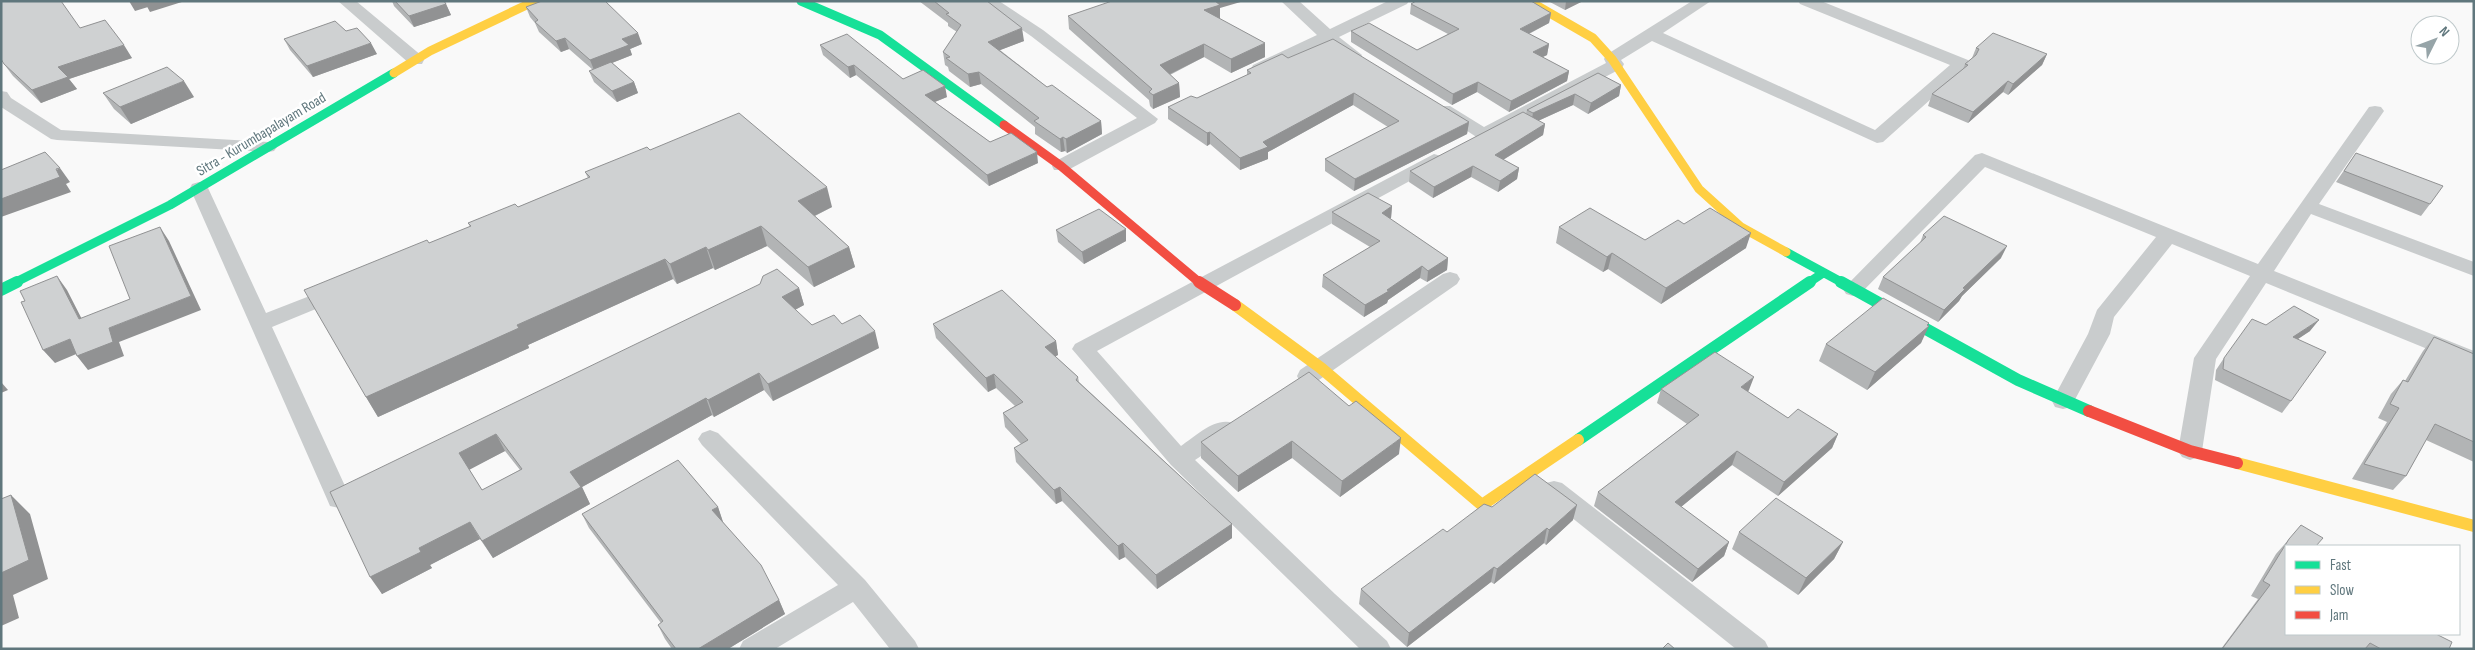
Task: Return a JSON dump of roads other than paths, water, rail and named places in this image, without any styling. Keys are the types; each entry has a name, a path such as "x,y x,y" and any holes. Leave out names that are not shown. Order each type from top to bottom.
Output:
{"street":[{"path":"346,1 416,60"},
{"name":"Sitra - Kurumbapalayam Road","path":"1,290 170,205 416,60 536,1"},
{"path":"801,1 880,35 1061,166 1201,284 1240,308 1321,368 1482,505 1823,273"},
{"path":"988,1 1157,116 1061,166"},
{"path":"1289,1 1341,47 1366,62"},
{"path":"1244,77 1327,35 1401,1"},
{"path":"1529,1 1593,38 1614,61 1699,189 1741,226 1823,273 2018,380 2063,401 2190,451 2474,526"},
{"path":"1651,34 1877,138 1962,64 1806,1"},
{"path":"1378,649 1319,596 1179,459 1083,349 1467,143 1614,61 1697,2"},
{"path":"1,96 5,102 57,135 268,147"},
{"path":"1433,103 1467,143"},
{"path":"2190,451 2205,358 2260,272 2375,112"},
{"path":"1853,289 1982,159 2474,360"},
{"path":"199,188 339,499 374,482"},
{"path":"2307,206 2474,269"},
{"path":"2063,401 2100,334 2104,315 2168,235"},
{"path":"1287,390 1450,279"},
{"path":"260,324 360,283"},
{"path":"1179,459 1246,416"},
{"path":"710,439 856,587 906,649"},
{"path":"1530,471 1756,649"},
{"path":"752,649 856,587"}]}
